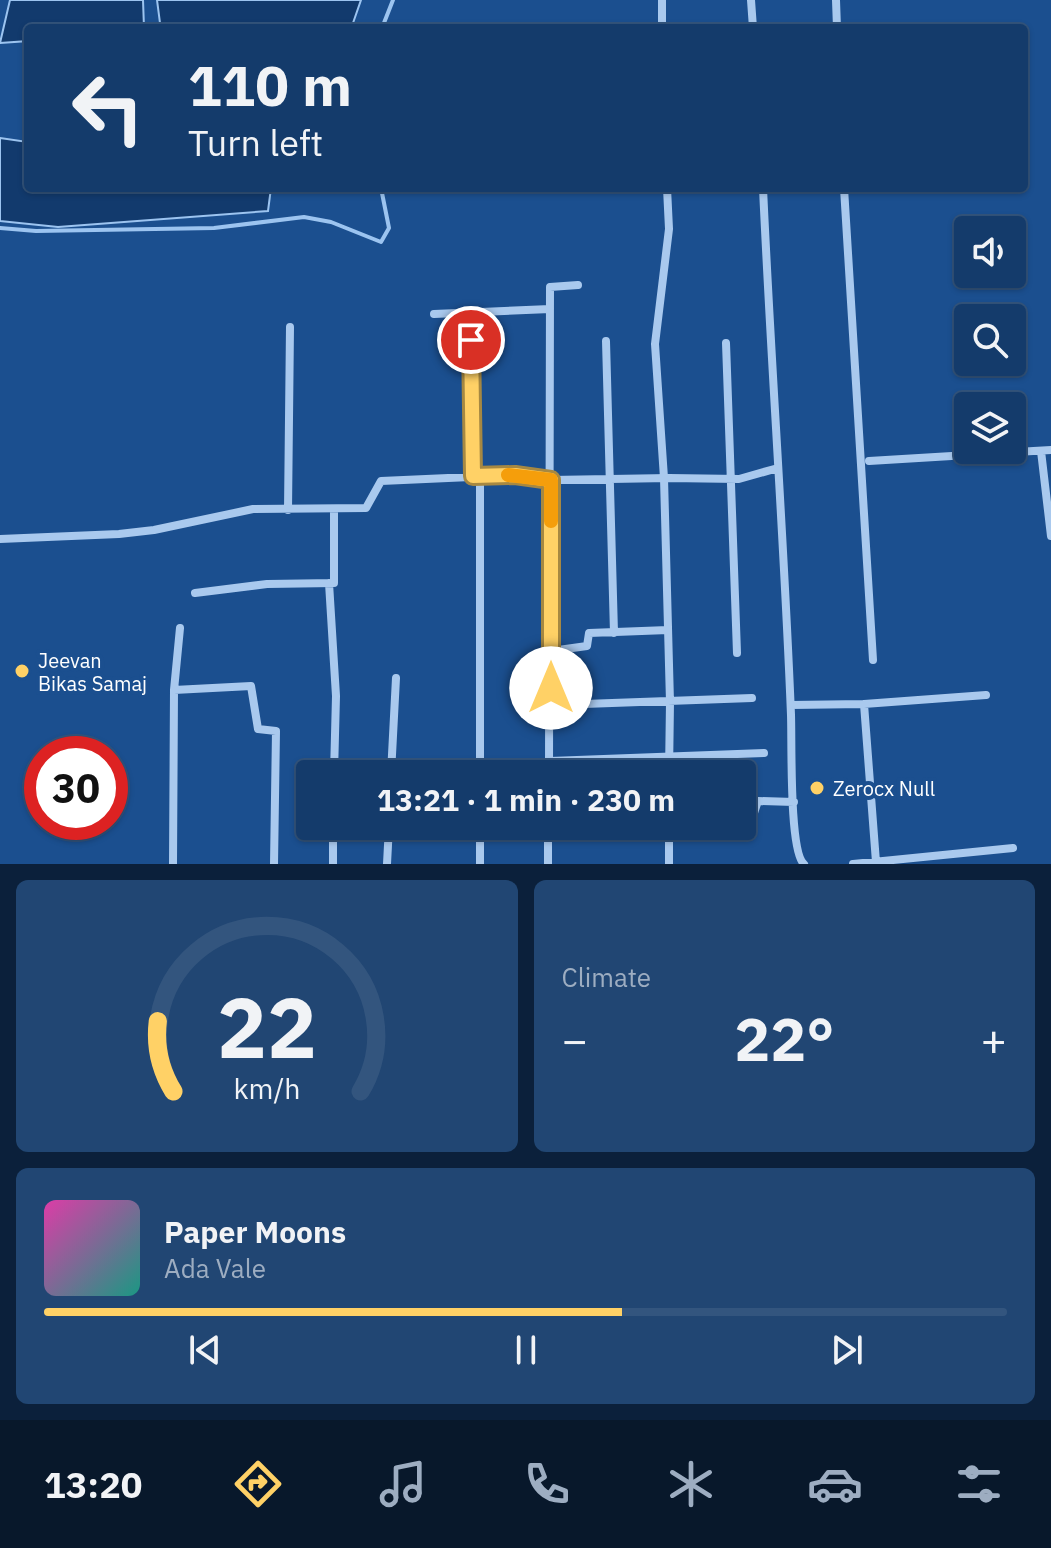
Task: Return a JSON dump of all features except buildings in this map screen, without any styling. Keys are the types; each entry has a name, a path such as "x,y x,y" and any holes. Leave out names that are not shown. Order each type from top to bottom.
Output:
{"street":[{"path":"662,0 662,24"},
{"path":"751,0 753,24"},
{"path":"836,0 837,24"},
{"path":"667,192 669,229 655,344 664,478 669,758"},
{"path":"763,192 791,705 793,831 799,863"},
{"path":"844,192 873,660"},
{"path":"550,760 550,287 578,285"},
{"path":"434,314 550,309"},
{"path":"470,313 477,476 480,760"},
{"path":"288,510 290,327"},
{"path":"606,341 614,633"},
{"path":"726,343 737,653"},
{"path":"869,461 1046,450 1051,536"},
{"path":"0,539 119,534 186,525 253,509 366,508 381,481 515,475 551,480 739,479 778,468"},
{"path":"195,593 267,584 334,583 334,509"},
{"path":"329,583 336,696 334,760"},
{"path":"173,864 174,690 180,628"},
{"path":"551,651 587,646 589,633 668,630"},
{"path":"392,760 396,678"},
{"path":"174,690 251,686 258,729 276,731 274,864"},
{"path":"791,705 864,704 986,695"},
{"path":"584,704 752,698"},
{"path":"864,704 876,862"},
{"path":"590,760 764,753"},
{"path":"756,807 758,801 794,802"},
{"path":"333,840 333,864"},
{"path":"387,864 388,840"},
{"path":"480,840 480,864"},
{"path":"548,840 548,864"},
{"path":"669,840 669,864"},
{"path":"853,864 1013,848"}],"water":[{"path":"10,0 143,0 144,24 24,24 24,41 0,43"},
{"path":"157,0 361,0 353,23 160,23"},
{"path":"0,138 24,141 24,192 270,192 268,211 58,227 0,221"}],"waterway":[{"path":"384,24 393,0"},
{"path":"0,228 36,231 214,228 304,217 331,222 381,242 389,228 382,192"}],"slow traffic":[{"path":"508,475 551,480 551,521"}],"place":[{"name":"Jeevan Bikas Samaj","path":"22,671"},
{"name":"Zerocx Null","path":"817,788"}],"route":[{"path":"471,340 473,476 515,475 551,480 551,688"}]}
